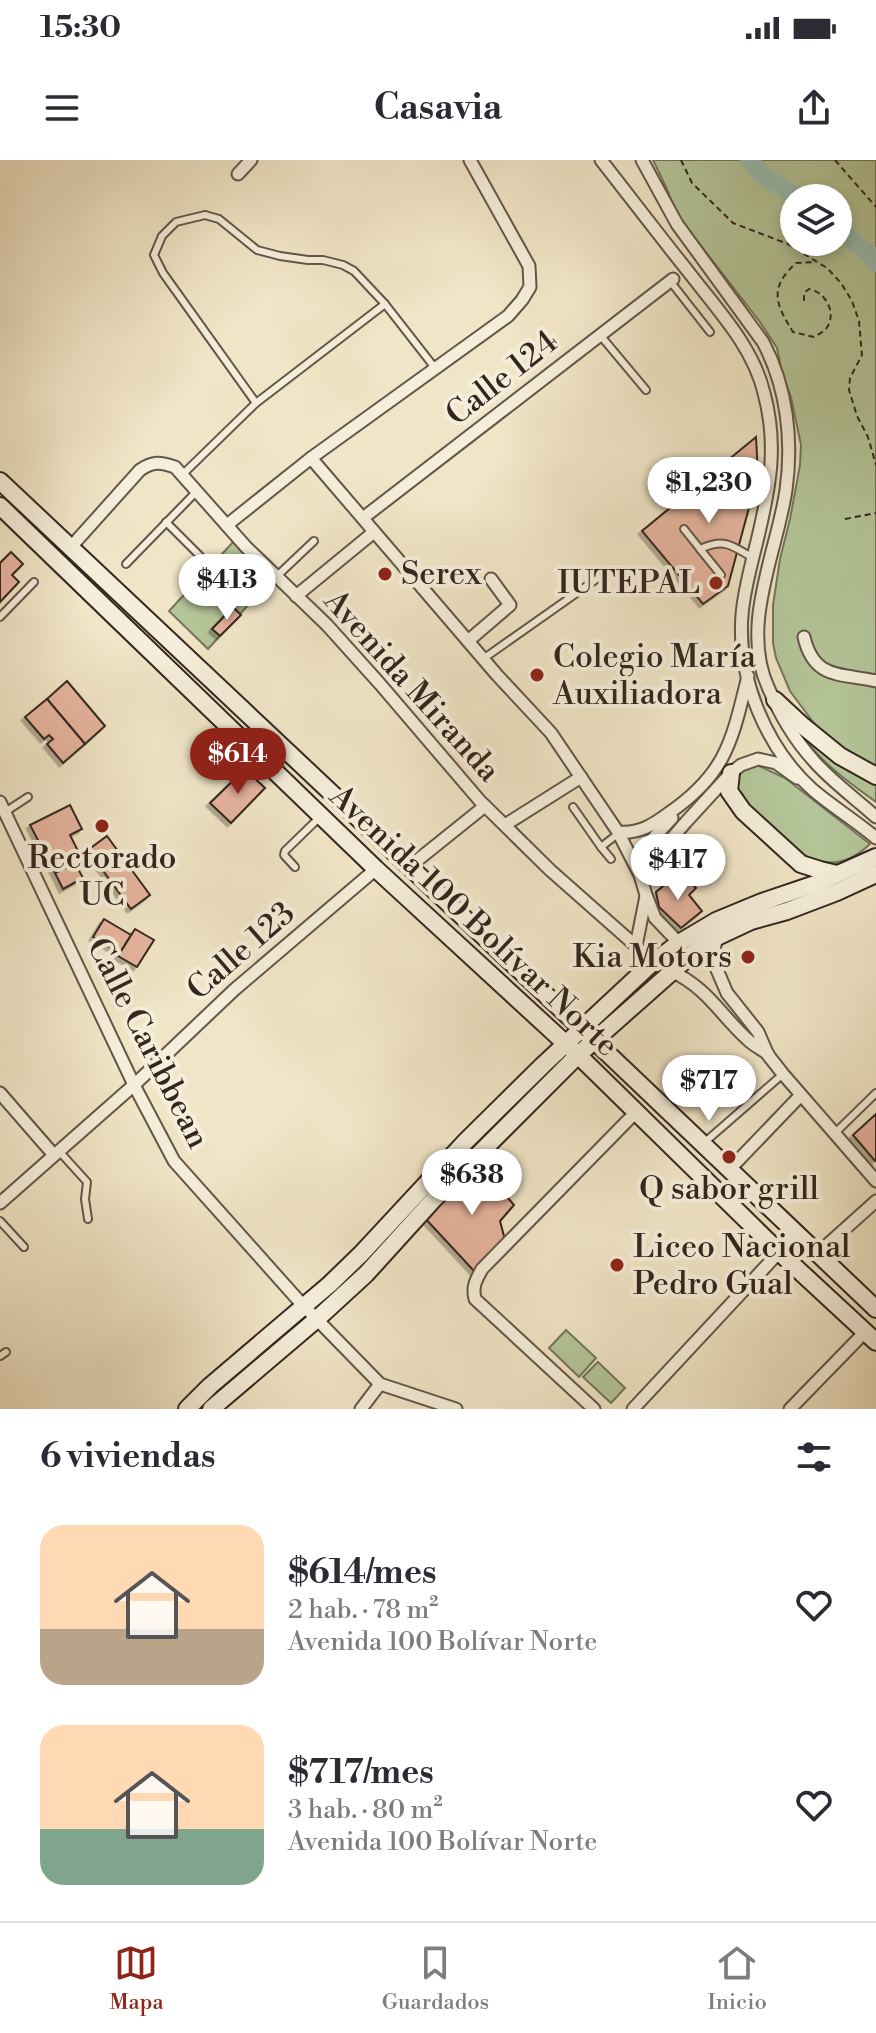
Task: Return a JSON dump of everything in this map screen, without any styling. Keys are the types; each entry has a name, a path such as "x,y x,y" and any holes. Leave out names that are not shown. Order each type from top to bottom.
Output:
{"main road":[{"name":"Avenida 100 Bolívar Norte","path":"0,481 817,1254"},
{"name":"Avenida 100 Bolívar Norte","path":"0,506 376,869 572,1049 779,1252 871,1337"},
{"path":"775,700 840,756 876,776"},
{"path":"731,773 729,791 743,811 801,864 839,874"},
{"path":"211,1409 366,1274 572,1049 582,1029 651,964 716,921 876,857"},
{"path":"187,1409 361,1254 466,1141 572,1049 595,1041 692,954 717,937 751,921 800,907 876,874"},
{"path":"817,1254 876,1309"}],"street":[{"path":"238,174 251,160"},
{"path":"227,525 311,458 508,316 522,300 530,287 529,266 470,160"},
{"path":"601,160 729,323 758,372 768,408 773,453 742,614 742,638 748,675 760,716 770,736 813,790"},
{"path":"646,162 677,224 763,342 774,363 784,398 788,430 785,491 762,590 759,621 759,654 767,685 796,739 814,762 876,817"},
{"name":"Calle 124","path":"363,518 672,280"},
{"path":"311,458 483,659 551,733 618,833 640,875 655,918 679,943"},
{"path":"70,548 140,470 150,463 160,462 175,467 182,475"},
{"name":"Avenida Miranda","path":"182,475 276,577 327,625 485,806 550,870 636,946 651,964"},
{"path":"296,596 374,532"},
{"path":"468,641 510,605 491,579"},
{"path":"804,637 813,660 829,673 876,681"},
{"path":"633,860 715,772 730,743 748,675"},
{"path":"640,875 731,773 741,765 758,759 776,763 876,838"},
{"path":"505,825 581,777"},
{"path":"618,833 648,828 689,800"},
{"path":"409,867 485,806"},
{"name":"Calle Caribbean","path":"2,807 134,1085 174,1161 380,1384"},
{"name":"Calle 123","path":"0,1203 134,1085 234,990 376,869"},
{"path":"636,946 646,895"},
{"path":"717,937 712,958 727,993 758,1032 768,1055 800,1096 876,1181"},
{"path":"671,971 706,994 747,1040 768,1055"},
{"path":"0,1093 56,1152"},
{"path":"729,1170 800,1096"},
{"path":"594,1409 475,1299 474,1282 482,1269 636,1112"},
{"path":"817,1254 876,1201"},
{"path":"633,1409 796,1234"},
{"path":"790,1409 871,1337"},
{"path":"361,1409 380,1384 456,1409"}],"lane":[{"path":"256,403 163,273 154,255 162,236 176,222 205,215 219,219 257,250 280,256 323,260 354,271 385,304 435,368"},
{"path":"672,280 710,332"},
{"path":"182,475 256,403 385,304"},
{"path":"600,335 646,390"},
{"path":"126,564 197,491"},
{"path":"166,522 207,563"},
{"path":"684,529 721,575"},
{"path":"276,577 314,541"},
{"path":"700,549 712,543 730,544 753,558"},
{"path":"483,659 598,578"},
{"path":"0,617 34,582"},
{"path":"2,807 28,797"},
{"path":"573,807 611,859"},
{"path":"295,867 284,855 285,851 321,816"},
{"path":"601,847 618,833"},
{"path":"703,1144 783,1074"},
{"path":"834,1134 876,1093"},
{"path":"56,1152 87,1182 85,1199 88,1219"},
{"path":"0,1221 24,1247"}],"path":[{"path":"681,160 692,183 733,223 788,244 827,268 841,283 859,321 862,355 850,378 849,390 876,465"},
{"path":"835,160 876,207"},
{"path":"804,301 804,293 809,289 825,297 829,306 827,328 814,337 793,332 779,308 777,294 779,280 796,263 818,263"},
{"path":"845,519 876,513"}],"green space":[{"path":"653,160 876,160 876,769 858,760 819,730 790,691 776,658 773,605 800,465 801,445 791,397 777,348 677,215"},
{"path":"235,540 273,578 208,649 169,611"},
{"path":"799,731 876,781 876,802 825,761"},
{"path":"757,765 785,778 870,844 851,858 834,863 817,861 785,842 736,790 739,775"},
{"path":"566,1330 596,1358 579,1377 549,1348"},
{"path":"598,1362 625,1388 611,1403 583,1377"}],"building":[{"path":"756,437 758,474 728,586 703,604 642,531"},
{"path":"11,552 23,564 12,575 19,582 0,602 0,563"},
{"path":"233,607 241,615 220,636 212,629"},
{"path":"67,681 105,726 85,744 47,699"},
{"path":"47,699 85,744 63,763 47,744 53,739 49,735 44,739 25,717"},
{"path":"245,769 265,788 231,823 210,803"},
{"path":"70,805 82,829 70,835 82,859 55,873 30,825"},
{"path":"107,836 150,895 131,909 88,850"},
{"path":"698,838 708,849 674,879 664,868"},
{"path":"75,863 83,878 63,889 55,873"},
{"path":"684,879 696,888 689,895 702,911 681,928 659,907 656,892 667,883"},
{"path":"104,919 131,935 120,953 93,937"},
{"path":"135,929 154,940 137,967 118,956"},
{"path":"876,1114 876,1160 875,1161 853,1135"},
{"path":"478,1163 514,1205 500,1221 504,1236 502,1244 474,1271 422,1215"}],"waterway":[{"path":"749,160 765,177 780,186"},
{"path":"852,240 869,253 876,263"}],"place":[{"name":"Serex","path":"385,574"},
{"name":"IUTEPAL","path":"716,583"},
{"name":"Colegio María Auxiliadora","path":"537,675"},
{"name":"Rectorado UC","path":"102,826"},
{"name":"Kia Motors","path":"748,957"},
{"name":"Q sabor grill","path":"729,1157"},
{"name":"Liceo Nacional Pedro Gual","path":"617,1265"}]}
